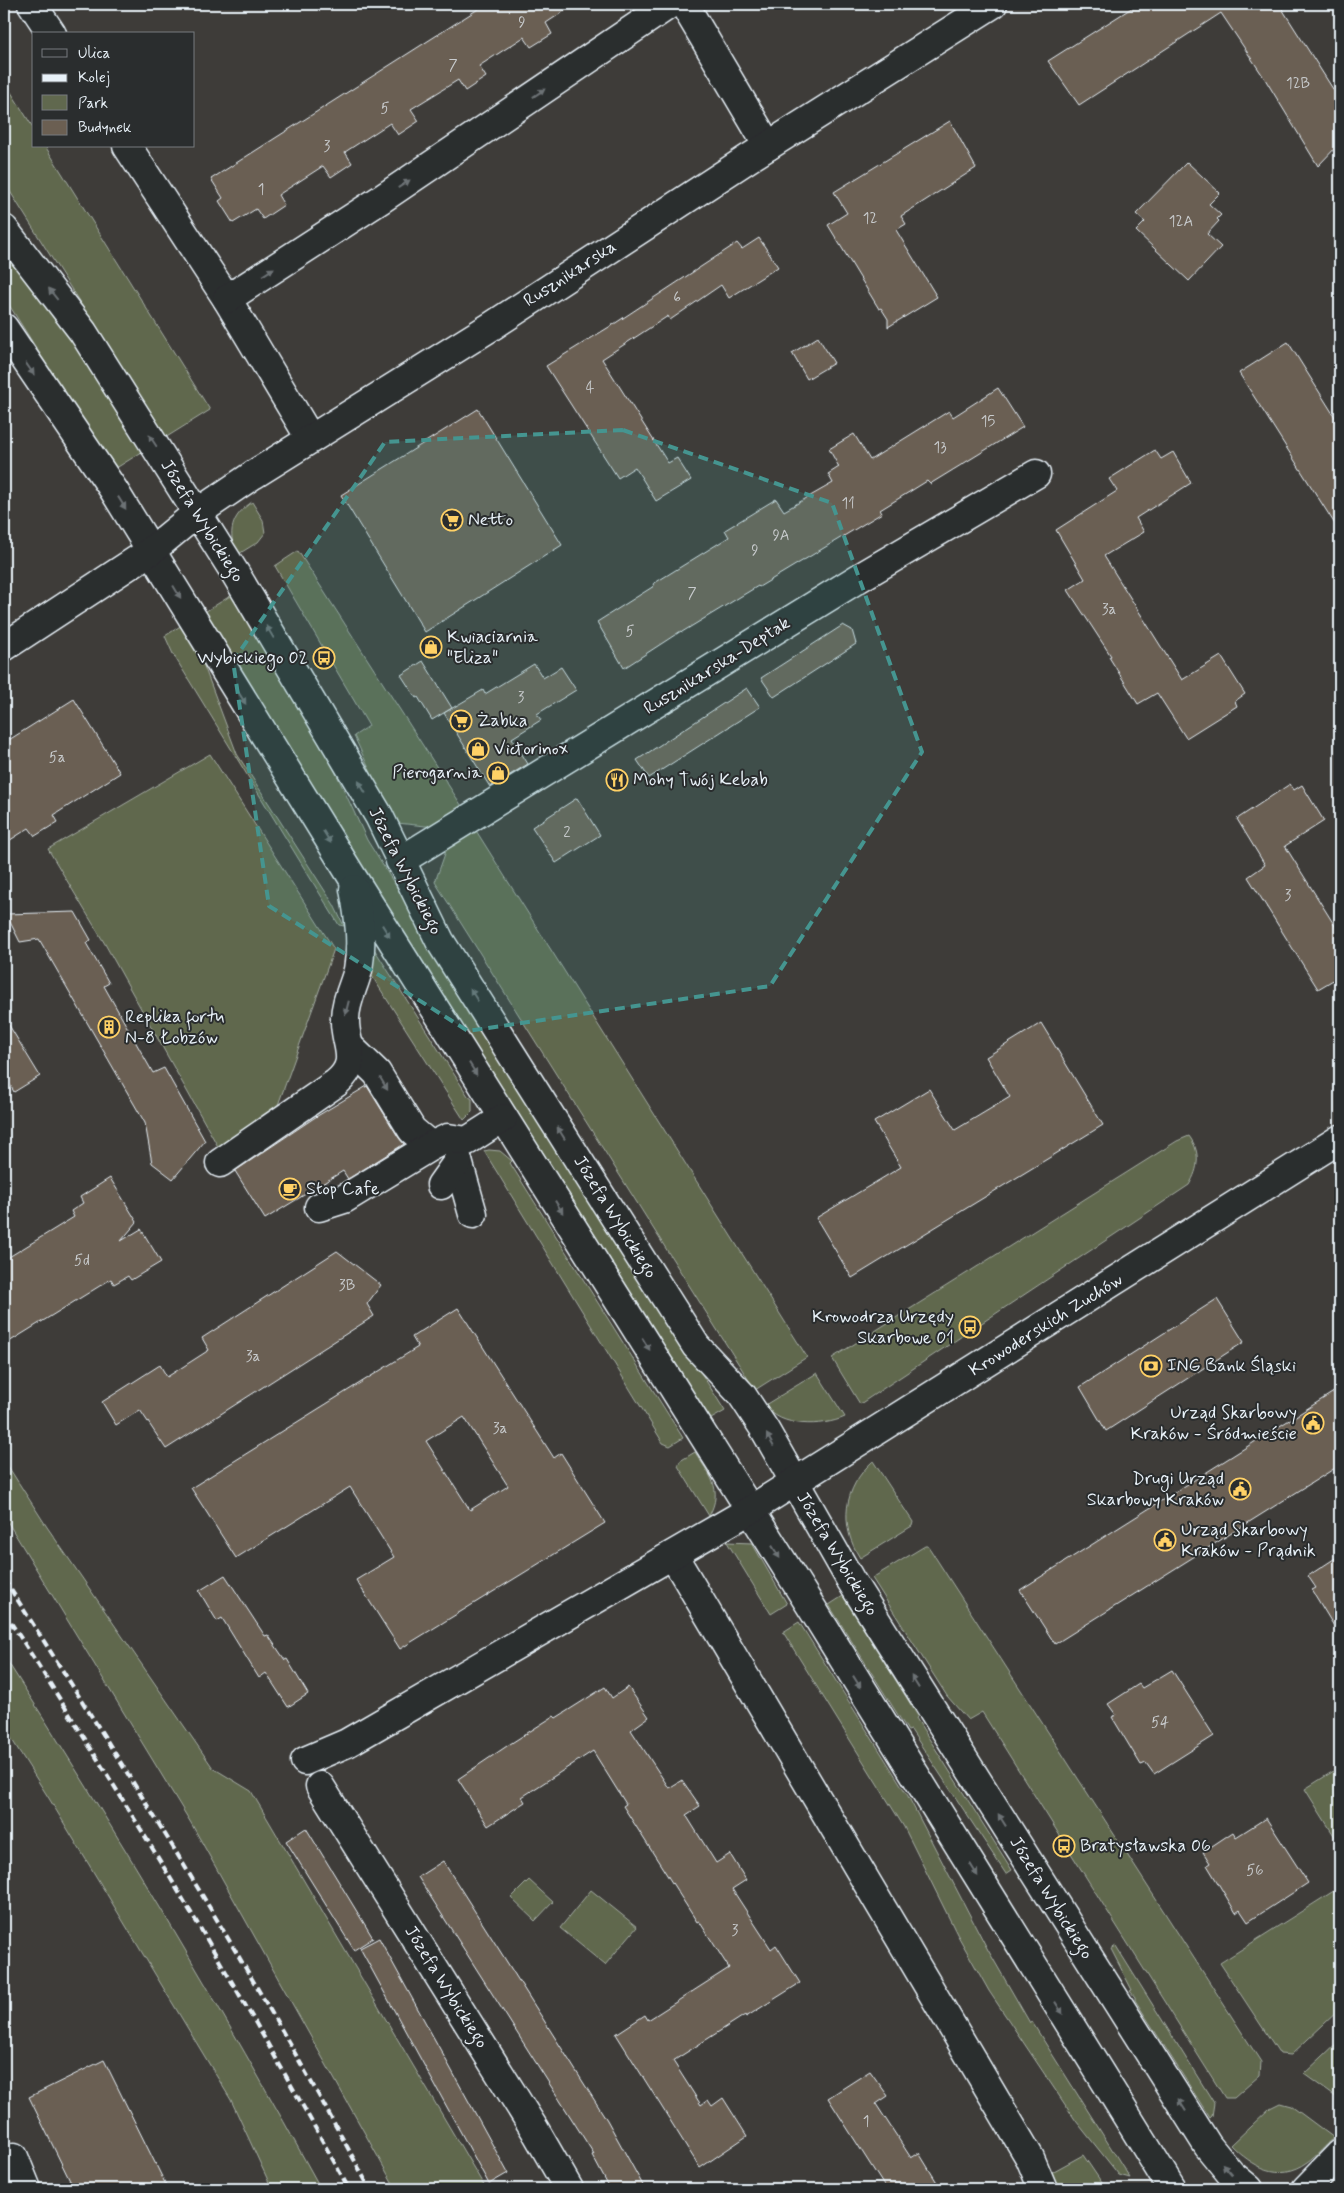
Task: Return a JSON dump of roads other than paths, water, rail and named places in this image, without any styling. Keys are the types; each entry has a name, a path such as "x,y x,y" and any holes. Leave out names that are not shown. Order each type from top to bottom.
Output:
{"street":[{"path":"32,4 51,32"},
{"path":"227,299 383,198 670,4"},
{"path":"684,4 768,146"},
{"name":"Rusznikarska","path":"152,550 196,513 310,438 492,326 768,146 993,4"},
{"path":"128,148 227,299 310,438"},
{"name":"Józefa Wybickiego","path":"4,229 83,332 245,590 379,816 440,942 685,1329 696,1346 742,1395 765,1430 850,1579 1208,2146 1231,2174 1249,2189"},
{"path":"4,328 28,366 98,465 152,550 351,875 750,1510 1172,2189"},
{"name":"Rusznikarska-Deptak","path":"400,862 860,578 1036,474"},
{"path":"4,647 152,550"},
{"path":"220,1162 343,1076 349,1066 351,1048 345,1017 358,969 361,935 351,875"},
{"path":"351,1048 377,1073 412,1130 431,1146"},
{"path":"319,1208 344,1199 431,1146 448,1138 467,1141 503,1118"},
{"name":"Krowoderskich Zuchów","path":"750,1510 1340,1139"},
{"path":"441,1185 458,1160 473,1214"},
{"path":"305,1761 347,1743 750,1510"},
{"path":"673,1555 1030,2158 1043,2189"},
{"name":"Józefa Wybickiego","path":"320,1786 525,2113 569,2189"},
{"path":"1306,2189 1340,2154"},
{"path":"14,2157 27,2189"}],"railway":[{"path":"4,1579 100,1729 239,1957 370,2189"},
{"path":"4,1612 182,1897 267,2042 349,2189"}],"place":[{"name":"Netto","path":"452,520"},
{"name":"Kwiaciarnia \"Eliza\"","path":"431,647"},
{"name":"Wybickiego 02","path":"324,658"},
{"name":"Żabka","path":"461,721"},
{"name":"Victorinox","path":"478,749"},
{"name":"Pierogarnia","path":"498,773"},
{"name":"Mohy Twój Kebab","path":"617,780"},
{"name":"Replika fortu N-8 Łobzów","path":"109,1027"},
{"name":"Stop Cafe","path":"290,1189"},
{"name":"Krowodrza Urzędy Skarbowe 01","path":"970,1327"},
{"name":"ING Bank Śląski","path":"1151,1366"},
{"name":"Urząd Skarbowy Kraków - Śródmieście","path":"1313,1423"},
{"name":"Drugi Urząd Skarbowy Kraków","path":"1240,1489"},
{"name":"Urząd Skarbowy Kraków - Prądnik","path":"1165,1540"},
{"name":"Bratysławska 06","path":"1064,1846"}]}
